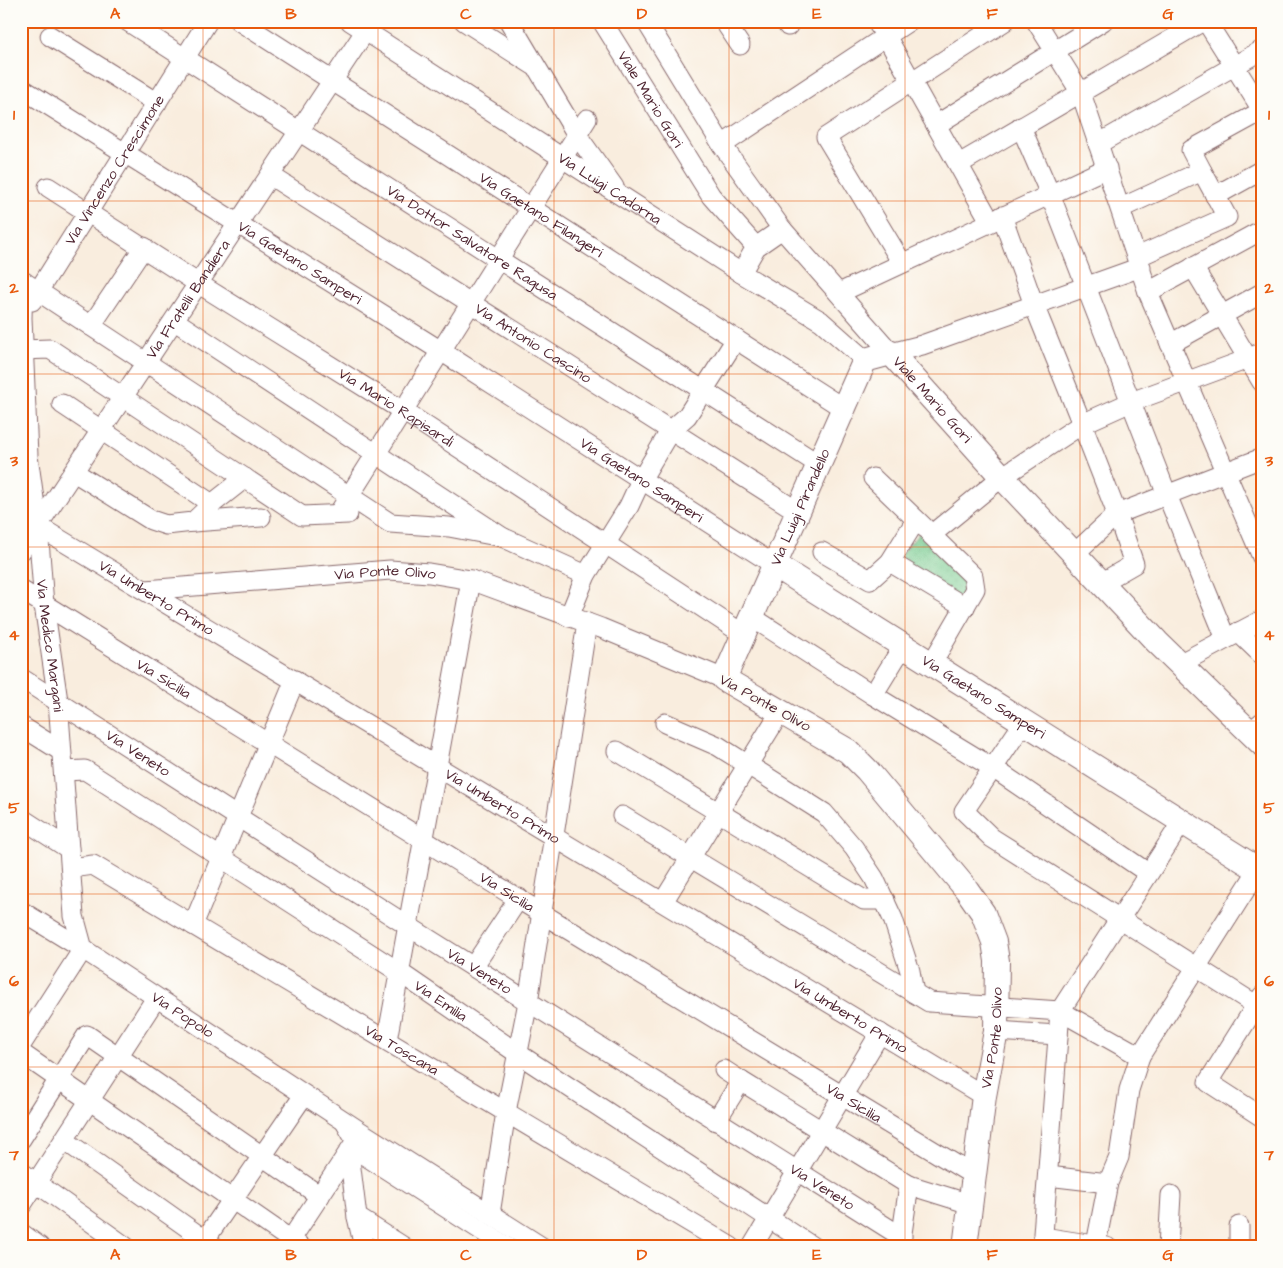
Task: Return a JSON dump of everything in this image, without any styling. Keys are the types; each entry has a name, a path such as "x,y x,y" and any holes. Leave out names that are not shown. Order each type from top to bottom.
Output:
{"main road":[{"path":"865,360 891,353"},
{"name":"Viale Mario Gori","path":"891,353 1002,477 1179,664 1258,733"},
{"name":"Via Luigi Pirandello","path":"724,679 773,564 865,360"},
{"name":"Via Gaetano Samperi","path":"773,564 1260,871"},
{"name":"Via Ponte Olivo","path":"724,679 848,751 867,770 967,890 983,913 994,942 997,961 996,1031 984,1096 965,1247"}],"street":[{"name":"Via Dottor Salvatore Ragusa","path":"127,21 818,464"},
{"name":"Via Vincenzo Crescimone","path":"22,318 28,284 89,213 208,21"},
{"name":"Via Gaetano Filangeri","path":"239,21 843,408"},
{"name":"Via Luigi Cadorna","path":"350,21 369,26 563,158 741,273 821,321 865,360"},
{"path":"464,21 536,66"},
{"path":"509,21 577,135 620,195"},
{"name":"Viale Mario Gori","path":"602,21 712,196 756,247"},
{"name":"Viale Mario Gori","path":"646,21 722,145 782,229 891,353"},
{"path":"724,21 740,45"},
{"path":"722,145 881,29 909,21"},
{"path":"902,263 826,137 1005,21"},
{"path":"1036,21 1081,93 1098,144 1099,171 1121,208 1135,265 1260,548"},
{"path":"936,125 1103,21"},
{"path":"891,353 922,345 1086,287 1135,265 1157,248 1227,217 1192,150 1262,111 1235,66 1204,21 958,164"},
{"name":"Via Fratelli Bandiera","path":"21,551 369,26"},
{"path":"881,29 958,164 996,219 1082,424 1134,564 1101,583"},
{"path":"50,36 157,103"},
{"path":"1098,144 1262,50"},
{"name":"Via Gaetano Samperi","path":"21,88 441,351 773,564"},
{"path":"338,514 587,119"},
{"path":"1021,128 1050,194 1167,495 1232,635 1262,655"},
{"path":"1215,196 1262,170"},
{"path":"839,293 1099,171"},
{"path":"1121,208 1202,171"},
{"name":"Via Antonio Cascino","path":"271,176 797,511"},
{"name":"Via Mario Rapisardi","path":"48,187 403,411 606,543 747,625 873,695 993,768 1148,873"},
{"path":"741,273 756,247 782,229"},
{"path":"1148,292 1262,230"},
{"path":"91,326 144,247"},
{"path":"1193,268 1222,316 1255,356 1262,382"},
{"path":"28,284 390,523 449,527 502,537"},
{"path":"1170,344 1262,293"},
{"name":"Via Medico Margani","path":"22,318 24,454 38,526 44,605 58,701 74,916 83,949"},
{"path":"175,321 502,537 586,575"},
{"path":"569,617 586,575 629,506 641,480 670,431 688,416 736,339"},
{"path":"22,350 50,349 302,516 372,512"},
{"path":"931,534 1002,477 1082,424 1132,402 1255,356"},
{"path":"62,404 212,504"},
{"path":"1074,554 1117,514 1262,458"},
{"path":"74,472 151,520 166,524 261,517"},
{"path":"193,522 245,478"},
{"path":"873,478 973,576 975,588 932,663"},
{"name":"Via Umberto Primo","path":"21,516 984,1096"},
{"path":"822,552 870,580 890,562 916,520"},
{"path":"890,562 965,608"},
{"name":"Via Ponte Olivo","path":"146,590 390,570 429,573 471,580 587,623 724,679"},
{"path":"387,1040 471,580"},
{"name":"Via Sicilia","path":"21,590 541,913 973,1175"},
{"path":"1179,664 1262,620"},
{"path":"490,1214 506,1112 528,1002 587,623"},
{"path":"873,695 903,646"},
{"name":"Via Veneto","path":"21,678 408,926 797,1171 901,1242"},
{"path":"193,925 295,680"},
{"path":"663,902 781,711"},
{"path":"1024,722 964,811 992,838 1197,968 1259,1001 1208,1082 1262,1118"},
{"path":"665,723 718,746 824,813 854,848 874,878 893,919 910,970 914,993"},
{"path":"21,726 61,751"},
{"path":"617,751 864,900 885,900"},
{"name":"Via Emilia","path":"64,771 85,770 399,972 518,1053 813,1247"},
{"path":"622,816 929,1002 1060,1012 1140,1056"},
{"path":"21,818 69,849"},
{"path":"1182,822 1060,1012 1043,1242 1092,1245 1108,1183 1119,1157 1129,1090 1140,1056 1260,871"},
{"name":"Via Toscana","path":"71,868 93,866 731,1247"},
{"path":"473,967 519,898"},
{"name":"Via Popolo","path":"21,911 83,949 345,1121 355,1142 364,1155 507,1247"},
{"path":"60,935 74,916"},
{"path":"21,1045 83,949"},
{"path":"21,1206 29,1178 64,1140 156,998"},
{"path":"996,1031 1058,1035"},
{"path":"752,1247 880,1033"},
{"path":"21,1139 87,1035 320,1196"},
{"path":"21,1053 232,1199 292,1244 355,1142"},
{"path":"724,1070 910,1185 970,1204"},
{"path":"716,1121 741,1081"},
{"path":"64,1140 206,1244 232,1199 304,1095"},
{"path":"355,1142 357,1217 364,1247"},
{"name":"Via Popolo","path":"355,1142 490,1214 542,1247"},
{"path":"1048,1176 1108,1183"},
{"path":"29,1178 126,1247"},
{"path":"901,1242 910,1185"},
{"path":"1168,1247 1171,1195"},
{"path":"357,1217 404,1247"},
{"path":"1238,1247 1239,1226"},
{"path":"21,1233 40,1247"}],"green space":[{"path":"919,533 964,578 965,588 959,598 903,563 901,554"}]}
